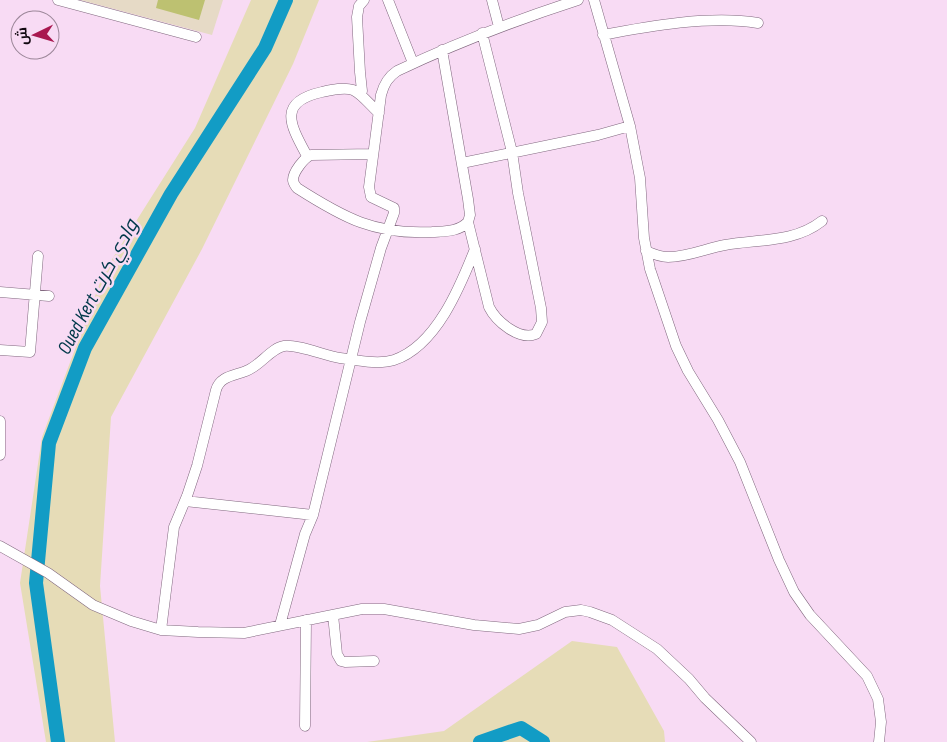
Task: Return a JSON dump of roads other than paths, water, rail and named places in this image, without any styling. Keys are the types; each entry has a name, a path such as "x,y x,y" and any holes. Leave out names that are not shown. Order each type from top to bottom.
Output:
{"street":[{"path":"58,0 196,37"},
{"path":"364,0 359,6 357,17 360,92 379,113"},
{"path":"388,0 413,63"},
{"path":"492,0 499,27"},
{"path":"280,625 305,534 313,515 381,248 394,213 394,208 371,197 369,187 384,87 391,75 413,63 482,33 578,0"},
{"path":"594,0 630,126 640,178 646,251 650,269 676,346 688,371 718,420 740,462 779,560 794,592 810,614 867,676 878,699 881,722 879,742"},
{"path":"603,35 628,30 710,21 758,23"},
{"path":"442,50 470,215 468,222 489,307 498,321 524,335 536,334 542,322 541,308 518,193 512,152 482,33"},
{"path":"307,156 292,128 292,113 296,102 308,96 330,91 348,89 360,92 384,87"},
{"path":"462,163 598,135 630,126"},
{"path":"373,154 310,154 293,177 294,183 297,188 334,210 367,226 409,233 449,231 458,229 468,222"},
{"path":"646,251 660,256 678,256 724,245 796,235 810,230 822,221"},
{"path":"161,630 174,527 197,466 216,390 221,380 251,370 282,346 351,360 392,360 406,354 435,328 464,276 475,249"},
{"path":"0,350 30,352 38,256"},
{"path":"0,292 49,296"},
{"path":"0,421 0,455"},
{"path":"185,502 313,515"},
{"path":"0,546 48,573 93,605 161,630 234,633 262,630 362,609 384,609 474,625 519,629 538,625 565,612 581,610 590,612 612,620 657,649 751,742"},
{"path":"333,615 337,654 341,661 374,661"},
{"path":"305,726 306,620"}],"waterway":[{"name":"Oued Kert وادي كرت","path":"58,742 36,583 49,443 85,348 171,194 265,48 286,0"},
{"name":"Oued Kert وادي كرت","path":"480,742 521,728 543,742"}]}
